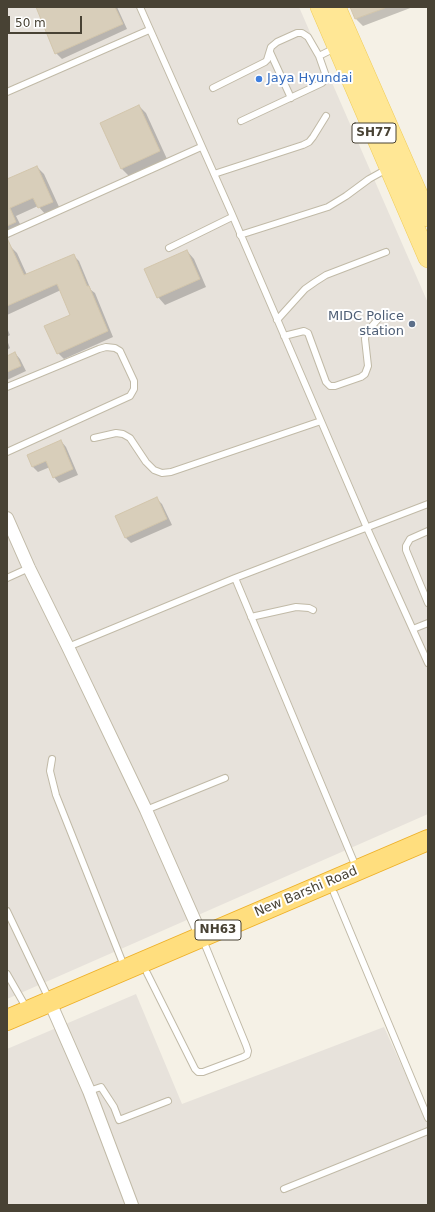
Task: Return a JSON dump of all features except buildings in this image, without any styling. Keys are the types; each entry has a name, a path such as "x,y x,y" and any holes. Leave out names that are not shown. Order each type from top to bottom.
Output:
{"highway":[{"name":"New Barshi Road","path":"7,1020 28,1012 53,1008 147,973 204,942 357,871 428,840"},
{"name":"New Barshi Road","path":"7,1033 126,969 204,942 334,893 428,853"}],"main road":[{"name":"SH77","path":"320,7 428,258"},
{"name":"SH77","path":"336,7 428,217"}],"street":[{"path":"7,518 29,568 146,810 204,942"},
{"path":"53,1008 89,1091 132,1205"}],"lane":[{"path":"140,7 367,528 428,663"},
{"path":"7,92 150,30"},
{"path":"213,88 265,62 273,44 297,33 302,33 308,37 319,56 326,79 322,83 241,121"},
{"path":"319,56 338,47"},
{"path":"270,52 291,98"},
{"path":"214,174 303,145 313,137 326,116"},
{"path":"7,234 202,147"},
{"path":"240,235 328,207 369,179 389,169"},
{"path":"169,248 232,217"},
{"path":"277,320 305,289 326,275 386,252"},
{"path":"284,336 304,331 308,333 326,382 330,386 335,386 361,377 365,374 368,366 365,339 366,333 379,318"},
{"path":"7,387 106,347 115,348 120,351 134,381 134,389 130,396 7,452"},
{"path":"94,438 116,433 123,434 130,438 146,462 154,470 162,473 171,472 321,421"},
{"path":"68,647 235,578 428,504"},
{"path":"428,531 410,539 406,546 406,550 428,603"},
{"path":"7,578 29,568"},
{"path":"235,578 357,871"},
{"path":"251,617 296,607 314,610"},
{"path":"413,629 428,622"},
{"path":"52,759 50,771 56,795 126,969"},
{"path":"146,810 225,778"},
{"path":"334,893 428,1118"},
{"path":"7,911 53,1008"},
{"path":"147,973 195,1069 198,1072 203,1072 247,1055 248,1051 246,1045 204,942"},
{"path":"7,974 28,1012"},
{"path":"89,1091 101,1087 114,1107 119,1120 168,1101"},
{"path":"284,1189 428,1131"}],"shaded area":[{"path":"7,7 299,7 428,303 428,814 7,999"},
{"path":"136,994 182,1104 384,1027 428,1124 428,1205 7,1205 7,1049"}],"place":[{"name":"Jaya Hyundai","path":"259,79"},
{"name":"MIDC Police station","path":"412,324"}]}
